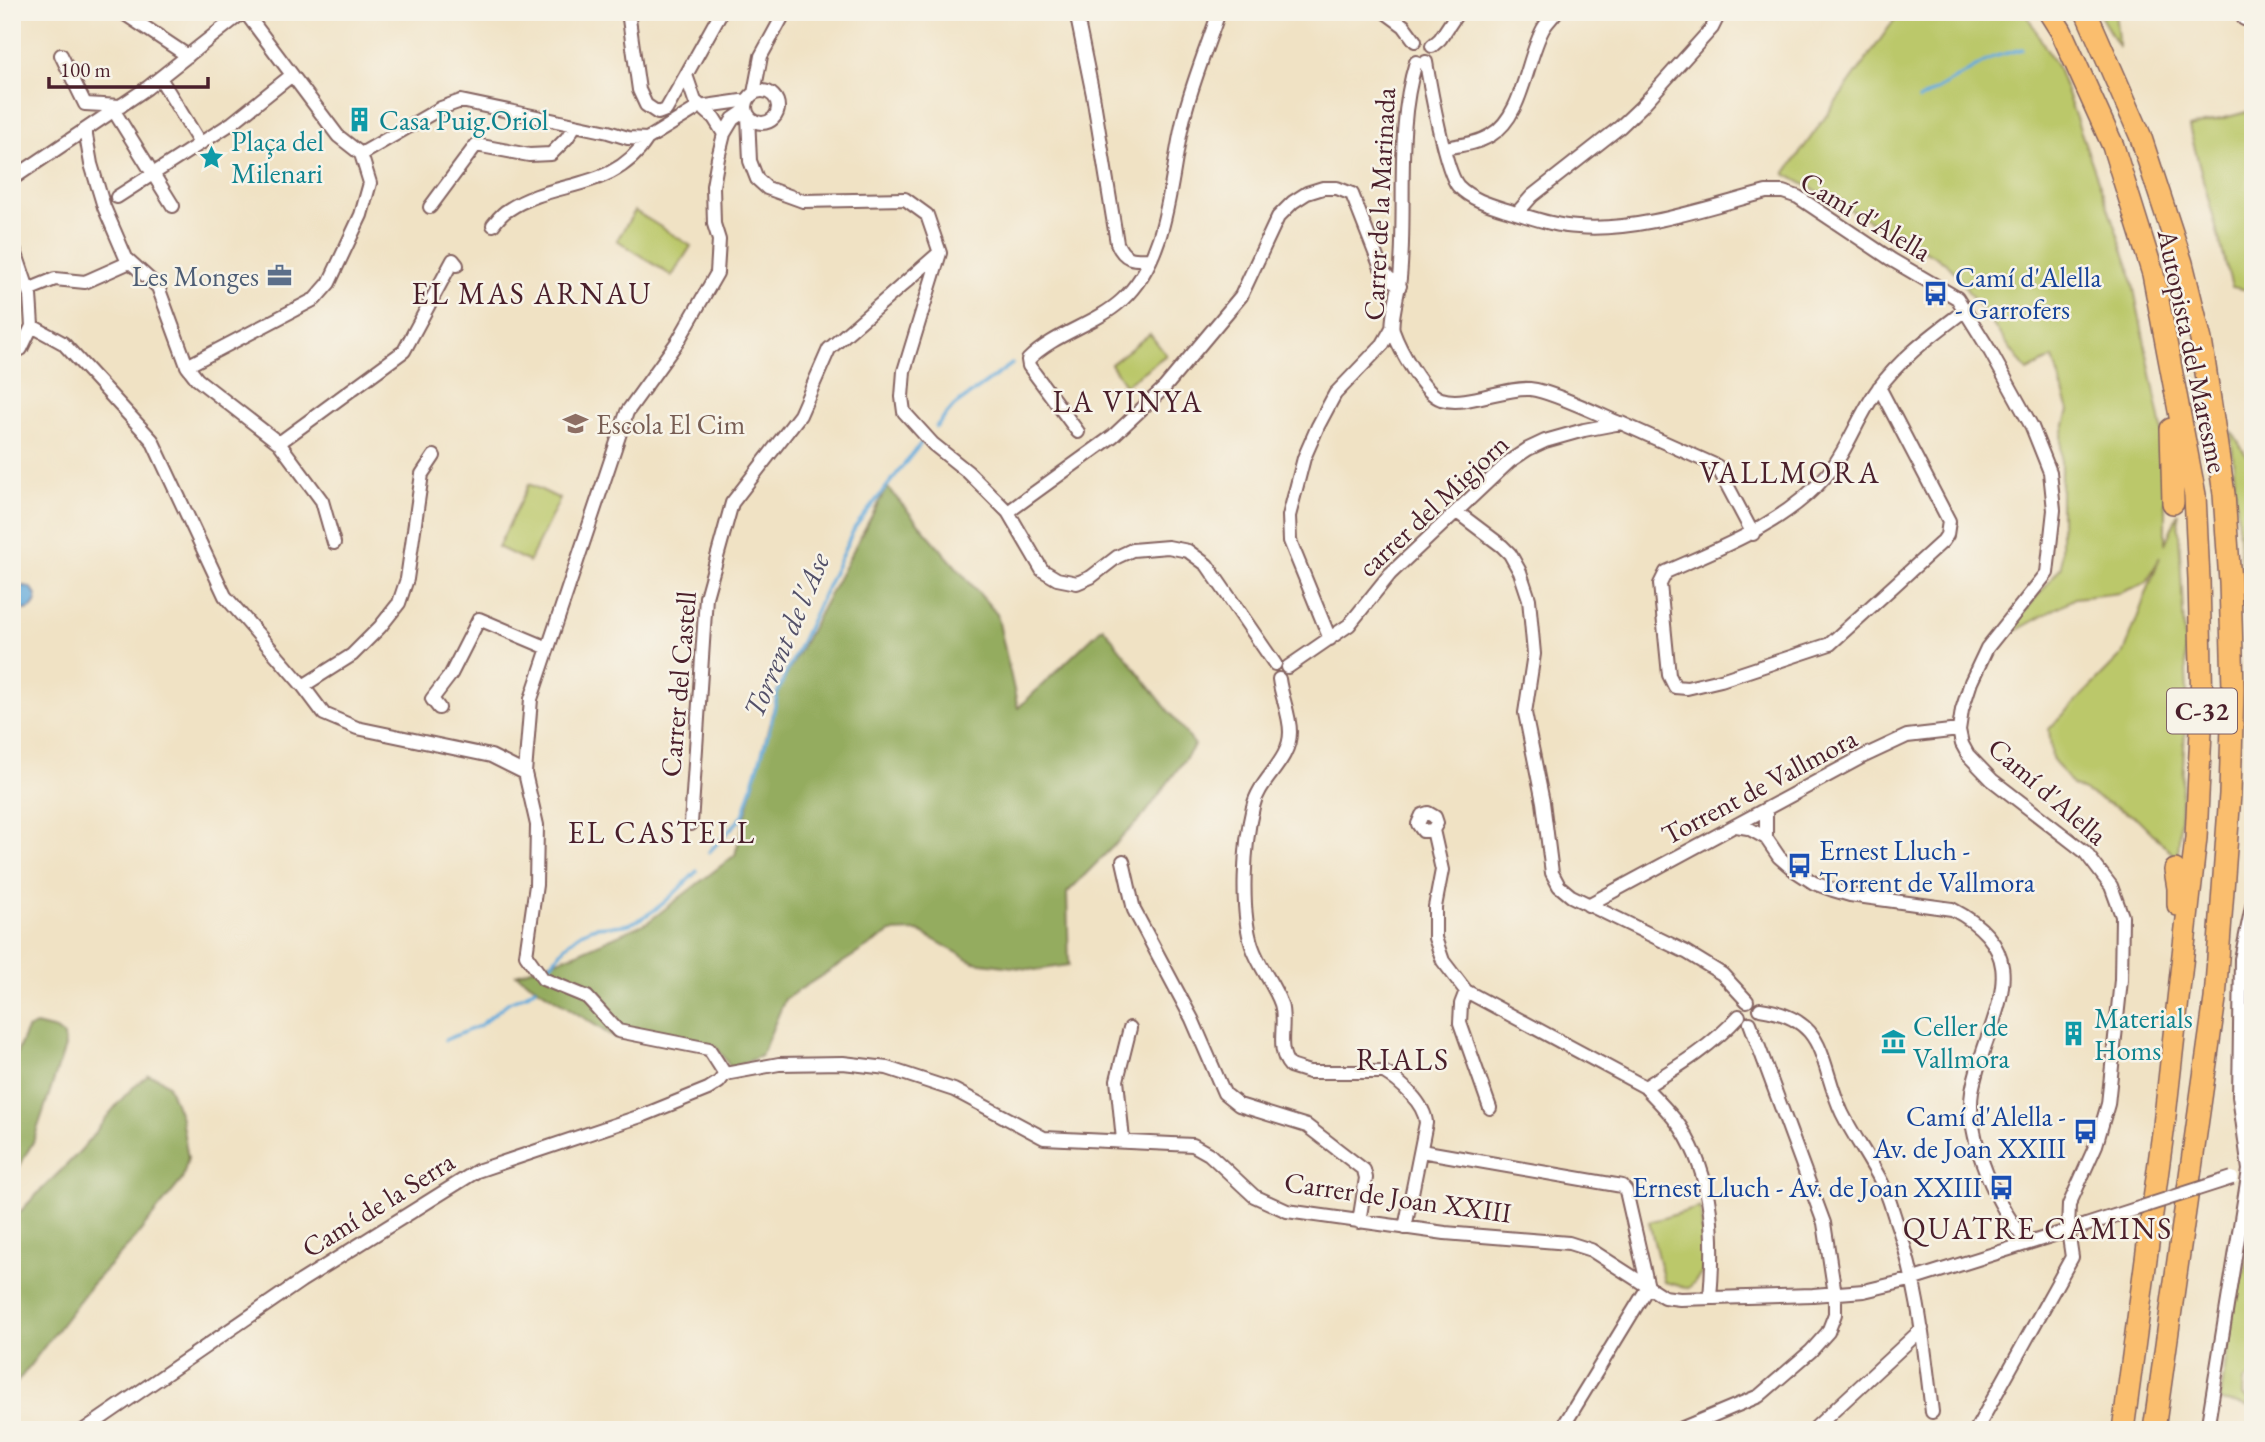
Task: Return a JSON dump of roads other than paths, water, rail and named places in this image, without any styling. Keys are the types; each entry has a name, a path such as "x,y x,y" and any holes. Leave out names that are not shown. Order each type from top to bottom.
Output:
{"highway":[{"name":"Autopista del Maresme","path":"2049,12 2061,32 2113,146 2153,274 2194,495 2202,709 2196,838 2164,1125 2123,1430"},
{"name":"Autopista del Maresme","path":"2086,12 2140,135 2182,263 2201,340 2213,419 2224,494 2230,582 2233,689 2230,794 2215,999 2154,1430"},
{"path":"2153,274 2173,447 2173,503"},
{"path":"2164,1125 2176,945 2178,888 2175,870"}],"street":[{"path":"14,174 85,130 160,78 244,12 338,136 361,154 370,183 361,215 329,283 315,299 187,366"},
{"path":"628,12 639,89 646,105 658,113 666,110 721,12"},
{"path":"785,12 761,56 747,132 750,161 757,178 767,188 784,196 820,201 905,199 927,215 940,253 904,371 904,412 933,444 968,472 1007,512 1042,570 1057,579 1077,583 1132,550 1168,547 1188,551 1206,565 1282,665"},
{"path":"1076,12 1117,243 1126,257 1133,260 1150,258"},
{"path":"1078,432 1029,366 1028,360 1039,349 1083,326 1123,299 1141,277 1164,222 1172,193 1186,108 1219,12"},
{"path":"1385,12 1404,26 1415,41"},
{"path":"1432,46 1440,39 1458,12"},
{"path":"1444,148 1479,141 1493,134 1503,124 1518,98 1543,29 1556,12"},
{"path":"1517,213 1532,196 1620,127 1641,107 1712,28 1720,12"},
{"path":"124,13 188,55"},
{"path":"1424,40 1432,46 1433,54 1421,62 1410,52 1415,41 1424,40"},
{"path":"61,55 85,104 117,108"},
{"name":"Camí d'Alella","path":"1421,62 1444,148 1457,184 1481,202 1547,223 1579,228 1654,220 1766,192 1783,192 1798,197 1892,260 1956,298 2038,438 2050,472 2054,510 2047,573 1987,648 1971,682 1959,730 1968,755 1992,780 2085,852 2111,886 2122,916 2121,980 2108,1104 2096,1145 2069,1205 2068,1230 2072,1257 1976,1430"},
{"name":"Carrer de la Marinada","path":"1421,62 1409,83 1403,247 1400,286 1392,328 1425,389 1441,399 1461,400 1532,389 1621,424"},
{"path":"117,197 232,124 292,75"},
{"path":"686,75 699,107 727,129 747,132"},
{"path":"160,78 198,140"},
{"path":"493,225 507,210 540,194 594,181 617,169 635,157 648,139 699,107 776,98 779,109 774,119 764,124 749,149"},
{"path":"361,154 441,108 461,101 628,138 648,139"},
{"path":"753,102 755,122 764,124"},
{"path":"725,1074 709,1049 618,1031 587,997 543,979 526,955 536,885 537,824 525,773 531,699 627,412 678,341 717,273 719,240 715,224 713,186 727,129 733,119 753,102"},
{"path":"117,108 173,206"},
{"path":"430,207 476,145 529,155 551,154 567,138 575,125"},
{"path":"85,130 91,164 104,207 126,258 158,287 187,366 197,379 279,443 322,501 334,542"},
{"path":"1007,512 1113,436 1165,387 1241,296 1278,217 1307,193 1323,188 1337,188 1352,194 1381,268 1400,286"},
{"path":"12,242 28,290 32,326 21,349 12,352"},
{"name":"Carrer del Castell","path":"691,824 706,597 732,503 800,415 830,349 940,253"},
{"path":"279,443 404,351 453,260 457,265"},
{"path":"28,290 55,279 85,282 130,262"},
{"path":"1879,387 1949,521 1947,535 1943,541 1830,644 1721,680 1687,688 1675,687 1670,675 1660,584 1666,572 1753,534 1801,499 1825,477 1841,456 1859,417 1879,387 1908,354 1965,310"},
{"path":"32,326 63,343 152,440 225,596 324,715 357,728 491,756 525,773"},
{"path":"1330,639 1290,541 1289,516 1304,458 1335,394 1382,344 1392,328"},
{"path":"1621,424 1717,466 1753,534"},
{"name":"carrer del Migjorn","path":"1421,1150 1426,1123 1424,1113 1388,1074 1380,1071 1309,1072 1290,1066 1283,1054 1283,1013 1280,1002 1252,946 1246,888 1247,848 1255,798 1282,759 1290,737 1290,725 1279,679 1286,677 1282,665 1330,639 1349,625 1390,574 1510,461 1528,449 1584,430 1621,424"},
{"path":"303,687 352,655 399,603 407,579 422,474 434,456"},
{"path":"1457,512 1502,546 1516,563 1530,606 1534,643 1533,666 1525,713 1544,802 1552,873 1562,890 1686,952 1722,974 1747,1001 1757,1003 1760,1009 1758,1019 1751,1023 1743,1021 1739,1016"},
{"path":"439,708 432,699 451,674 479,619 548,648"},
{"name":"Torrent de Vallmora","path":"1588,905 1862,757 1907,736 1959,730"},
{"path":"1766,809 1766,838"},
{"path":"1736,826 1748,828 1766,838 1787,863 1814,883 1850,895 1952,909 1967,917 1990,938 2000,959 2004,982 2001,1000 1975,1075 1971,1095 1971,1118 1983,1163 2009,1219 2029,1243"},
{"path":"1433,830 1442,870 1435,907 1435,938 1443,961 1466,991 1645,1087 1681,1129 1700,1172 1712,1218 1714,1241 1710,1298"},
{"path":"1123,861 1134,911 1192,1019 1224,1093 1239,1105 1307,1126 1364,1170 1366,1178 1359,1222"},
{"path":"2207,1430 2251,1170 2239,1096 2240,967 2253,902"},
{"path":"1466,991 1461,1004 1460,1023 1490,1108"},
{"path":"1645,1087 1692,1058 1725,1032 1739,1016 1740,1006 1747,1001"},
{"path":"1760,1009 1785,1014 1801,1021 1812,1031 1842,1113 1883,1184 1914,1279 1932,1412"},
{"path":"1678,1430 1759,1396 1811,1351 1828,1332 1835,1314 1835,1294 1824,1223 1751,1023"},
{"path":"1123,1140 1117,1080 1130,1028"},
{"name":"Carrer de Joan XXIII","path":"725,1074 779,1064 843,1063 887,1069 954,1090 1044,1138 1193,1145 1209,1154 1241,1187 1267,1204 1287,1211 1405,1228 1578,1245 1664,1297 1710,1298 1864,1291 1914,1279 2251,1170"},
{"name":"Camí de la Serra","path":"84,1430 301,1281 477,1171 644,1115 708,1089 725,1074"},
{"path":"1405,1228 1421,1150 1622,1186 1626,1191 1648,1287 1561,1430"},
{"path":"1813,1430 1922,1329"}],"water":[{"path":"24,586 33,589 36,598 33,607 24,610 15,607 12,598 15,589"}],"waterway":[{"path":"1919,100 1993,57 2022,49"},
{"name":"Torrent de l'Ase","path":"936,427 954,406 1012,364"},
{"name":"Torrent de l'Ase","path":"709,852 743,816 771,724 778,691 855,527 921,443"},
{"name":"Torrent de l'Ase","path":"544,973 580,934 596,927 625,925 639,920 666,901 697,871"},
{"name":"Torrent de l'Ase","path":"445,1040 479,1026 509,1002 535,988"}],"place":[{"name":"Casa Puig.Oriol","path":"359,120"},
{"name":"Plaça del Milenari","path":"211,157"},
{"name":"Les Monges","path":"279,276"},
{"name":"Camí d'Alella - Garrofers","path":"1935,293"},
{"name":"Escola El Cim","path":"576,424"},
{"name":"Ernest Lluch - Torrent de Vallmora","path":"1799,866"},
{"name":"Materials Homs","path":"2074,1034"},
{"name":"Celler de Vallmora","path":"1893,1042"},
{"name":"Camí d'Alella - Av. de Joan XXIII","path":"2086,1132"},
{"name":"Ernest Lluch - Av. de Joan XXIII","path":"2002,1187"}],"district":[{"name":"EL MAS ARNAU","path":"532,293"},
{"name":"LA VINYA","path":"1128,401"},
{"name":"VALLMORA","path":"1790,472"},
{"name":"EL CASTELL","path":"662,832"},
{"name":"RIALS","path":"1403,1059"},
{"name":"QUATRE CAMINS","path":"2038,1228"}]}
